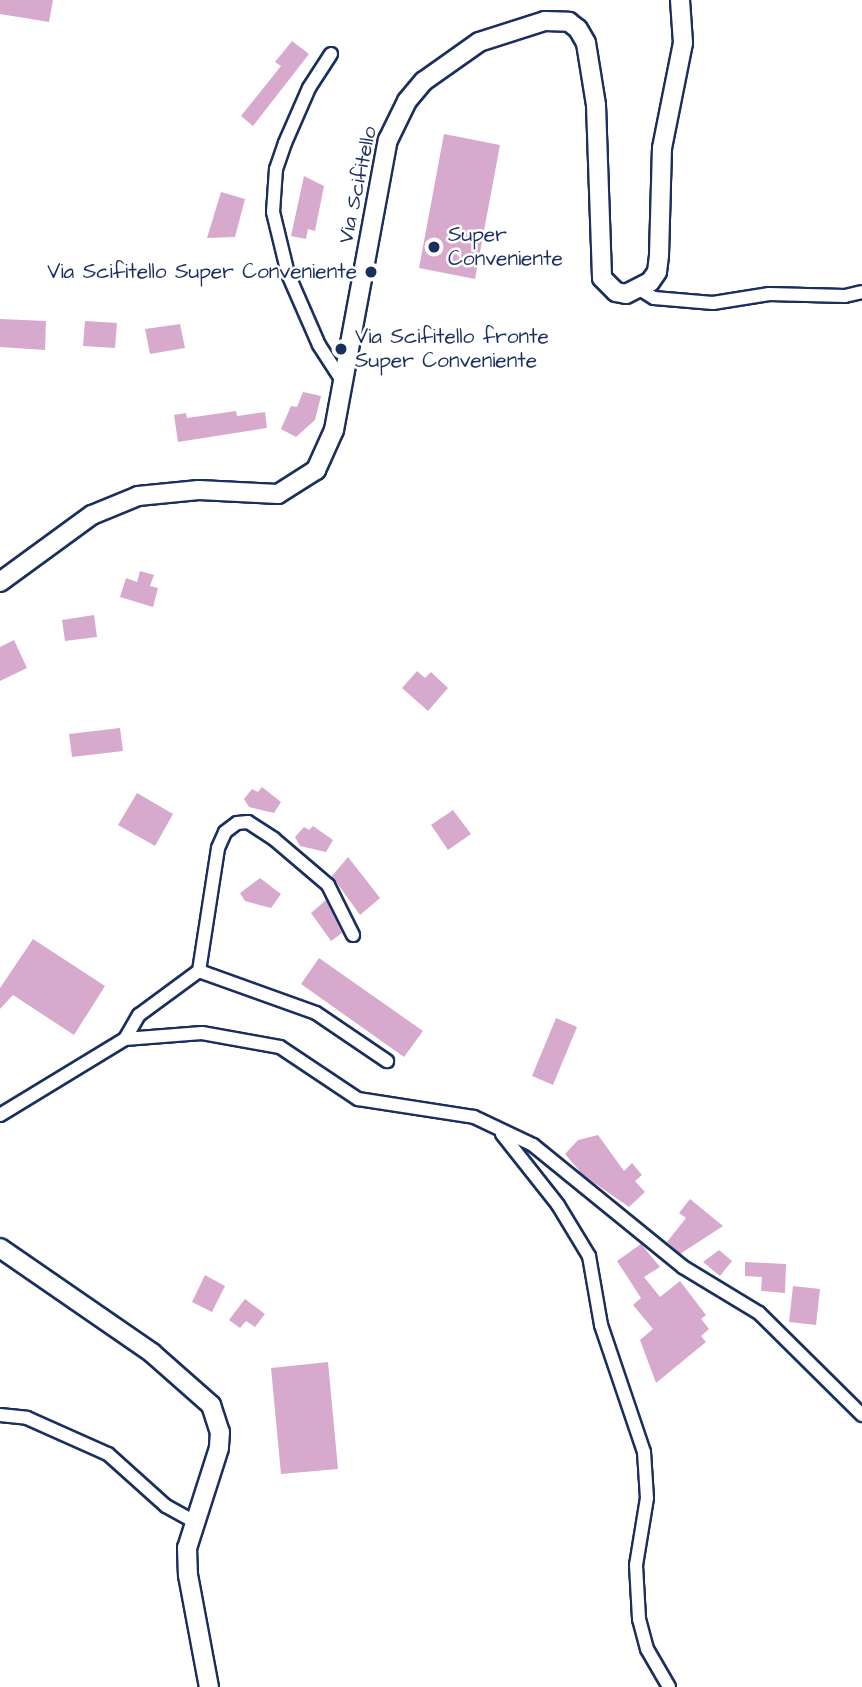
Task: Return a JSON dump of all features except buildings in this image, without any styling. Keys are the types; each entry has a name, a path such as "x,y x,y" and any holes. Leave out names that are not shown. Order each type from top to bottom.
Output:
{"main road":[{"path":"641,290 657,272 662,148 683,43 680,0"},
{"name":"Via Scifitello","path":"0,582 92,515 138,496 199,490 278,494 290,490 316,470 329,449 388,140 407,101 442,64 480,42 545,20 569,22 586,43 596,105 602,278 616,292 641,290"},
{"path":"0,1248 152,1353 211,1405 220,1432 219,1448 192,1521 188,1575 209,1687"}],"street":[{"path":"331,54 309,88 285,143 276,169 273,212 288,274 324,355 343,382"},
{"path":"641,290 654,298 713,303 769,294 845,296 862,292"},
{"path":"125,1039 139,1015 198,971 218,848 225,832 237,823 248,822 274,839 328,885 353,935"},
{"path":"198,971 316,1013 387,1061"},
{"path":"0,1115 125,1039 202,1033 266,1042 290,1052 327,1082 358,1099 474,1117 502,1133 533,1145 683,1267 759,1312 862,1415"},
{"path":"502,1133 558,1205 589,1256 601,1325 644,1452 647,1498 636,1565 638,1609 646,1649 669,1687"},
{"path":"0,1415 27,1418 108,1454 166,1506 192,1521"}],"place":[{"name":"Super Conveniente","path":"434,247"},
{"name":"Via Scifitello Super Conveniente","path":"371,272"},
{"name":"Via Scifitello fronte Super Conveniente","path":"341,349"}]}
